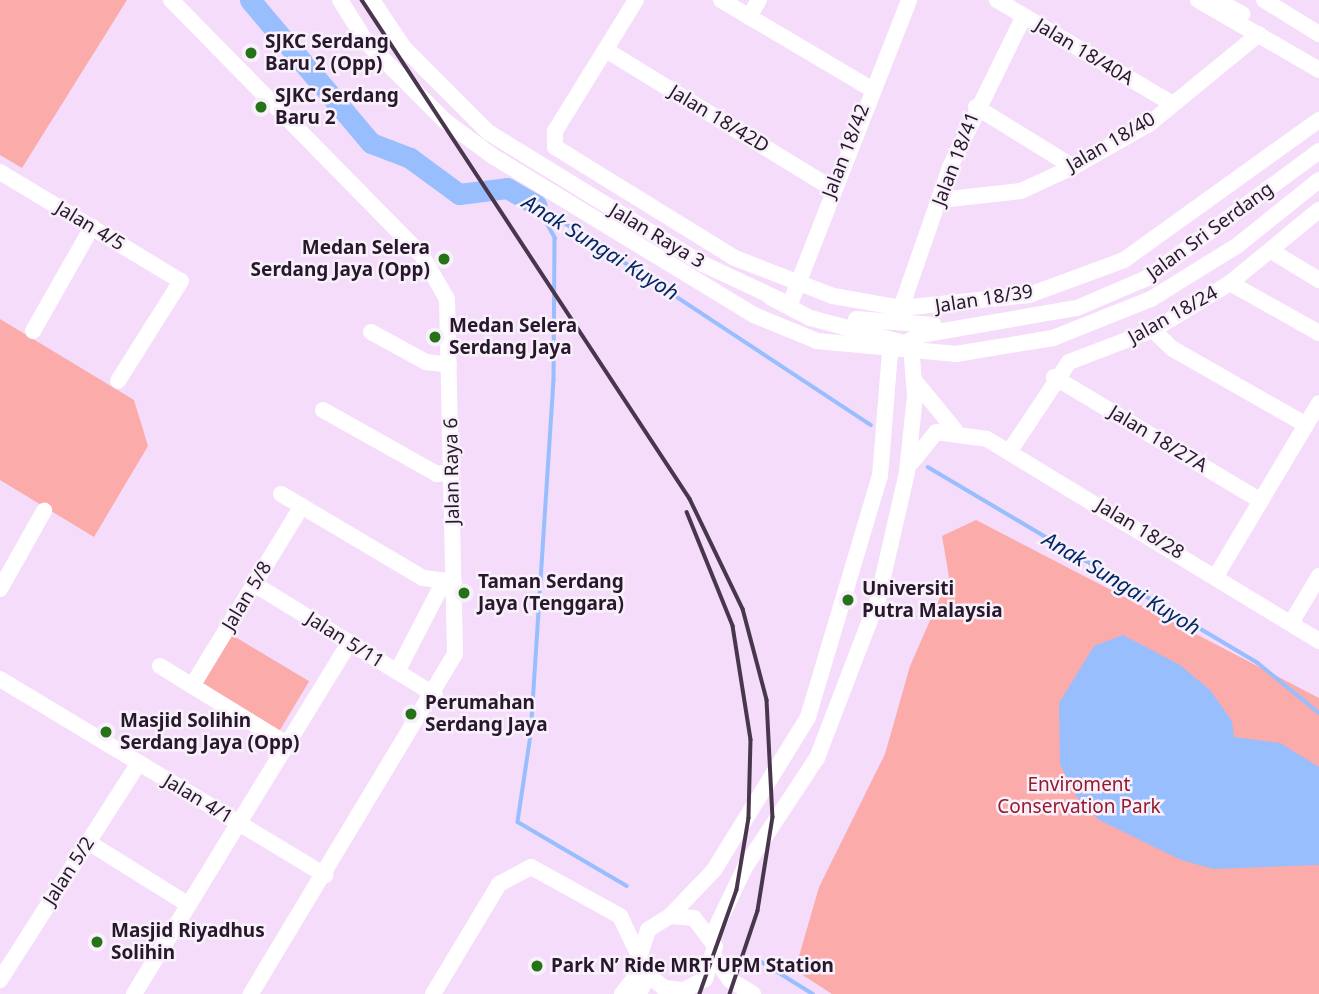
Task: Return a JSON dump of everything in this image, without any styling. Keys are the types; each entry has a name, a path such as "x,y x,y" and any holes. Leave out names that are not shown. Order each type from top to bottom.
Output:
{"street":[{"name":"Jalan Raya 6","path":"171,0 421,254 444,288 452,472 449,582 457,643 435,695 251,994"},
{"name":"Jalan Raya 3","path":"340,0 368,43 445,121 494,157 754,314 817,341 920,354"},
{"name":"Jalan Raya 3","path":"372,0 404,48 488,132 701,263 790,304 909,325 1014,323"},
{"path":"606,50 636,0"},
{"path":"721,0 870,88"},
{"path":"749,17 759,0"},
{"name":"Jalan 18/42","path":"790,304 870,88 909,0"},
{"name":"Jalan 18/40A","path":"997,0 1171,103"},
{"path":"1198,0 1224,16 1235,29 1239,50 1281,46"},
{"path":"1216,0 1319,70"},
{"path":"1264,0 1319,34"},
{"name":"Jalan 18/41","path":"901,308 976,107 1024,16"},
{"path":"1224,16 1246,19"},
{"name":"Jalan 18/40","path":"940,200 1021,191 1073,167 1149,124 1171,103 1239,50 1246,19"},
{"name":"Jalan 18/39","path":"606,50 555,131 555,147 735,258 797,284 901,308 1029,295 1124,260 1319,120"},
{"name":"Jalan 18/42D","path":"606,50 831,188"},
{"path":"976,107 1073,167"},
{"name":"Jalan Sri Serdang","path":"1014,323 1077,308 1147,278 1319,151"},
{"name":"Jalan 4/5","path":"1,176 181,281 118,381"},
{"name":"Jalan Sri Serdang","path":"920,354 1015,347 1104,320 1238,245 1319,180"},
{"name":"Jalan 18/24","path":"1009,452 1054,377 1069,362 1153,330 1230,283 1273,252 1319,210"},
{"path":"33,331 92,227"},
{"path":"1273,252 1319,280"},
{"path":"1230,283 1319,333"},
{"path":"770,297 810,318 903,341 1014,323"},
{"path":"1153,330 1172,349 1306,425"},
{"path":"371,331 426,362 449,365"},
{"path":"753,994 730,980 715,958 712,936 745,867 817,758 877,599 907,472 920,354 903,341"},
{"path":"639,994 648,930 670,916 714,870 808,717 880,476 890,352 903,341"},
{"path":"864,348 888,374"},
{"name":"Jalan 18/27A","path":"1054,377 1261,501"},
{"name":"Jalan 18/28","path":"915,381 955,430 1009,452 1319,640"},
{"path":"1216,576 1319,403"},
{"path":"324,410 428,470 452,472"},
{"path":"907,472 922,442 936,432 955,430"},
{"path":"281,494 423,578 449,582 397,672"},
{"name":"Jalan 5/8","path":"192,686 302,506"},
{"path":"0,589 44,511"},
{"path":"1292,623 1319,576"},
{"name":"Jalan 5/11","path":"254,584 435,695"},
{"path":"134,994 349,643"},
{"path":"160,666 287,744"},
{"name":"Jalan 4/1","path":"0,679 325,875"},
{"name":"Jalan 5/2","path":"0,980 139,763"},
{"path":"88,842 189,905"},
{"path":"433,994 499,884 531,867 620,916 644,965 666,991 705,979 730,980"},
{"path":"670,916 694,918 712,936"},
{"path":"705,979 715,958"},
{"path":"622,994 644,965"},
{"path":"0,989 8,994"}],"green space":[{"path":"0,0 127,0 22,168 0,155"},
{"path":"0,319 134,400 148,446 94,537 0,480"},
{"name":"Enviroment Conservation Park","path":"976,520 1319,698 1319,994 832,994 795,970 819,887 885,754 910,666 949,577 942,536"},
{"path":"232,635 309,681 278,734 201,687"}],"water":[{"path":"1123,635 1180,665 1210,690 1232,721 1234,737 1280,743 1319,767 1319,865 1214,869 1181,860 1099,820 1076,796 1060,764 1059,703 1094,646"}],"waterway":[{"name":"Anak Sungai Kuyoh","path":"250,0 371,143 410,158 459,194 507,188 537,205"},
{"path":"537,205 555,238 554,380 531,735 518,822 627,886"},
{"name":"Anak Sungai Kuyoh","path":"542,208 871,425"},
{"name":"Anak Sungai Kuyoh","path":"928,467 1258,663 1319,713"},
{"path":"757,959 813,994"}],"railway":[{"path":"362,0 690,499 743,609 767,700 773,817 758,911 730,994"},
{"path":"687,512 733,626 751,740 749,818 737,890 700,994"}],"place":[{"name":"SJKC Serdang Baru 2 (Opp)","path":"251,53"},
{"name":"SJKC Serdang Baru 2","path":"261,107"},
{"name":"Medan Selera Serdang Jaya (Opp)","path":"444,259"},
{"name":"Medan Selera Serdang Jaya","path":"435,337"},
{"name":"Taman Serdang Jaya (Tenggara)","path":"464,593"},
{"name":"Universiti Putra Malaysia","path":"848,600"},
{"name":"Perumahan Serdang Jaya","path":"411,714"},
{"name":"Masjid Solihin Serdang Jaya (Opp)","path":"106,732"},
{"name":"Masjid Riyadhus Solihin","path":"97,942"},
{"name":"Park N’ Ride MRT UPM Station","path":"537,966"}]}
